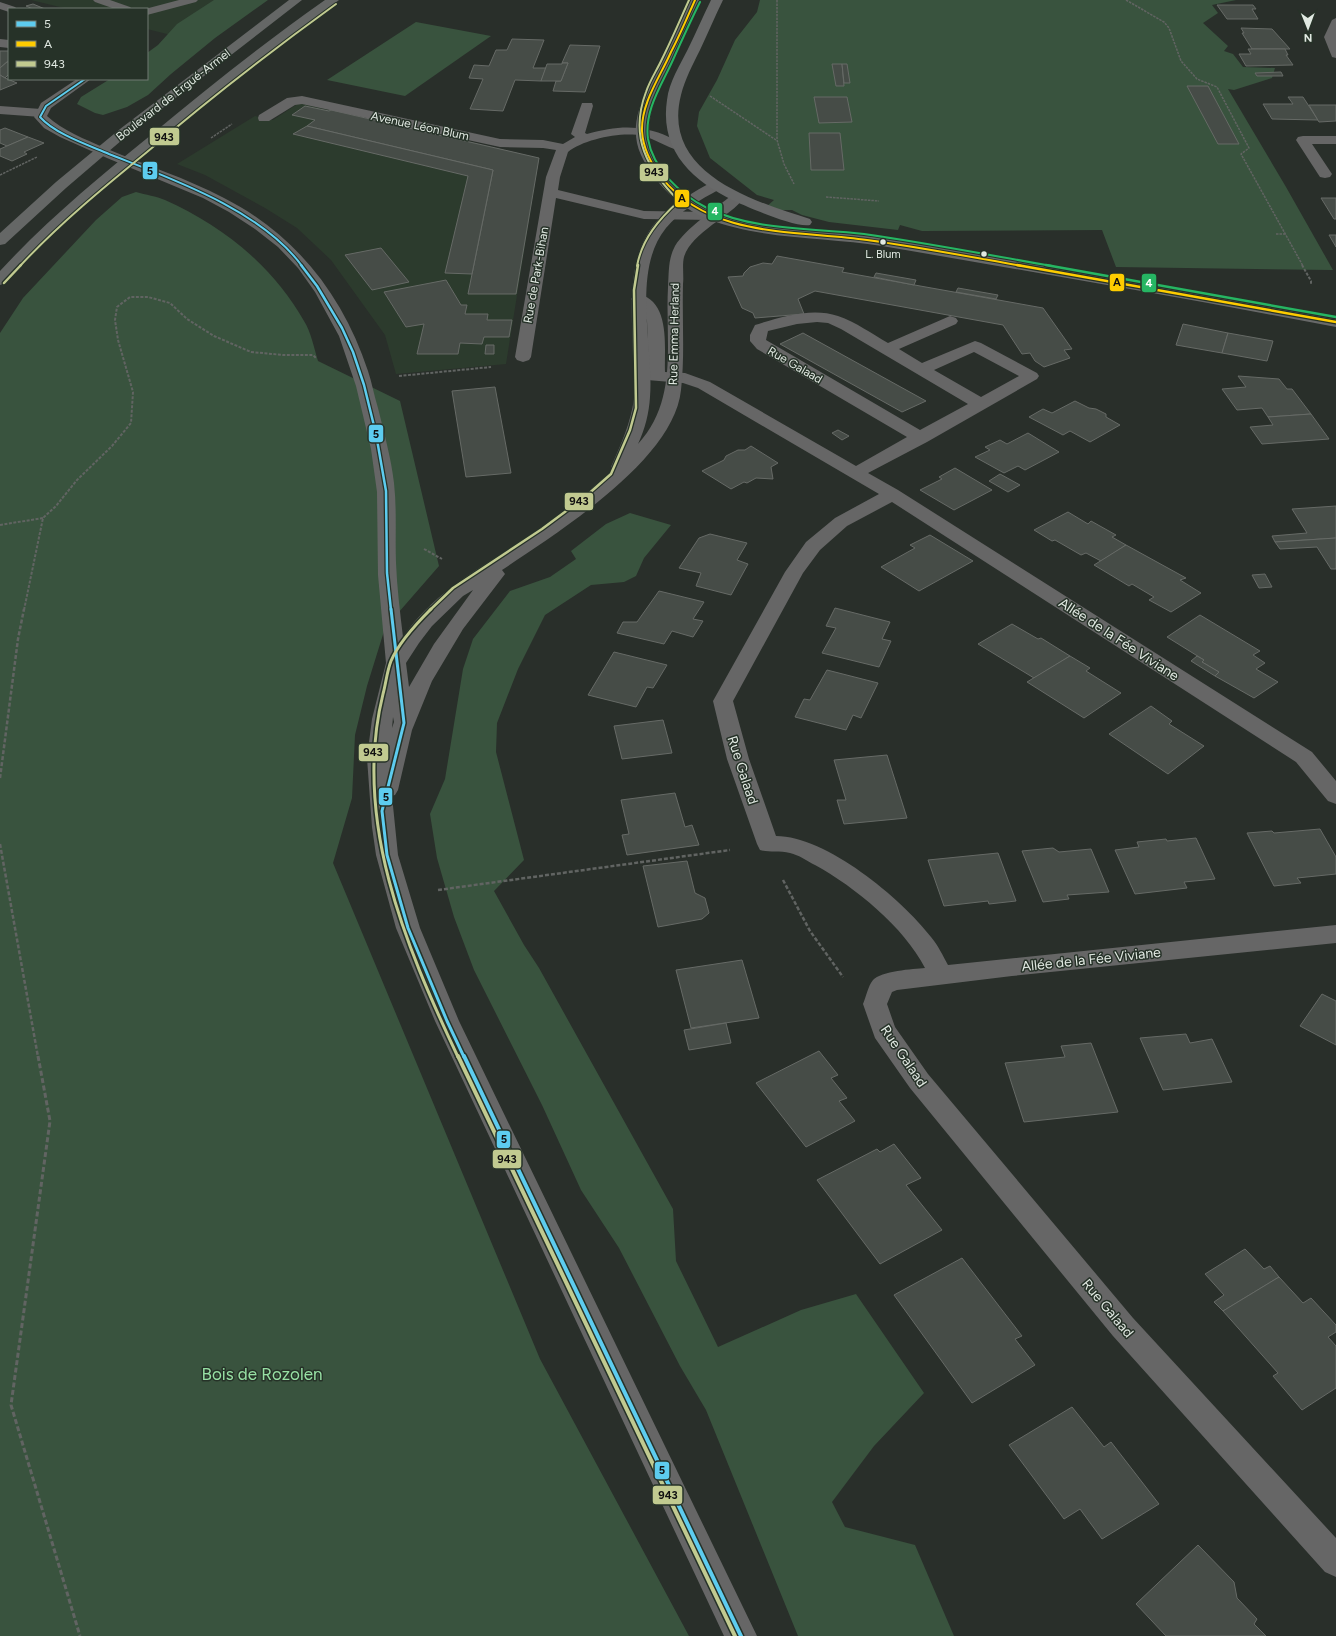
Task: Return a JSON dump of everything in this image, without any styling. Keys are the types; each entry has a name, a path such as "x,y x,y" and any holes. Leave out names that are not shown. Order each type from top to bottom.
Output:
{"main road":[{"name":"Boulevard de Ergué-Armel","path":"0,242 43,202 123,133 296,0"},
{"path":"0,280 49,230 105,179 235,72 294,27 333,0"},
{"path":"695,0 650,94 643,122 643,132 645,146 652,162 674,190 687,201 712,216 756,226 849,237 1004,262 1336,322"},
{"path":"717,0 678,81 673,100 671,111 672,123 681,153 695,170 715,186 737,198 849,237"}],"street":[{"path":"99,0 123,8"},
{"path":"148,12 192,0"},
{"path":"1336,22 1330,37 1336,54"},
{"path":"83,80 46,106 41,113 40,117 42,121 57,131 82,143 195,189 228,206 272,235 293,253 317,286 342,328 353,352 364,385 383,467 387,512 387,573 404,723"},
{"name":"Avenue Léon Blum","path":"264,118 292,102 302,100 500,143 543,144 565,148"},
{"path":"585,138 578,134 587,106"},
{"path":"0,110 41,113"},
{"path":"678,146 643,132 613,132 585,138 565,148 558,161 551,193 570,196 644,215 712,216"},
{"path":"1325,174 1303,140 1336,140"},
{"path":"715,186 687,201 670,215 657,229 646,252 640,278 639,299 648,306 655,321 657,376 689,379 704,385 892,494"},
{"name":"Rue de Park-Bihan","path":"523,357 551,193"},
{"name":"Rue Emma Herland","path":"615,477 638,421 642,397 657,376 676,359 675,296 677,257 683,245 712,216 737,198"},
{"name":"Rue Galaad","path":"920,438 763,346 758,341 758,335 761,328 806,318 832,319 981,404"},
{"path":"887,349 950,321"},
{"path":"855,473 1031,376 975,346 922,369"},
{"name":"Rue Emma Herland","path":"396,663 411,639 425,622 456,592 566,518 635,459 659,429 669,408 673,392 657,376"},
{"name":"Rue Galaad","path":"768,844 738,758 723,701 794,572 813,546 841,522 892,494"},
{"name":"Allée de la Fée Viviane","path":"892,494 1304,757 1336,796"},
{"name":"Rue Emma Herland","path":"382,811 404,723 427,670 444,640 476,596 514,553"},
{"path":"396,663 381,727 378,758 387,855 408,928 447,1021 742,1636"},
{"path":"768,844 797,846 816,855 846,874 886,906 921,942 941,975 894,981 882,986 876,1004"},
{"name":"Allée de la Fée Viviane","path":"941,975 1336,934"},
{"name":"Rue Galaad","path":"876,1004 884,1031 920,1081 970,1143 1123,1327 1336,1561"}],"path":[{"path":"778,0 777,140 784,164 796,188"},
{"path":"1126,0 1164,22 1169,28 1181,61 1197,79 1217,87 1249,148 1241,154 1311,282 1310,289"},
{"path":"705,93 777,140"},
{"path":"210,138 250,113 279,109"},
{"path":"824,197 879,201"},
{"path":"1276,234 1285,234"},
{"path":"0,525 43,518 56,506 77,480 112,446 131,423 133,392 118,340 114,320 117,306 122,301 130,298 148,297 170,304 187,319 214,336 240,348 251,352 270,354 313,355 318,361"},
{"path":"364,385 396,377 493,367"},
{"path":"387,512 421,547 439,559 446,560"},
{"path":"0,778 18,639 43,518"},
{"path":"0,844 50,1121 12,1405 80,1636"},
{"path":"398,896 768,844 793,902 822,952 844,977 876,1004"}],"shaded area":[{"path":"31,0 226,0 171,35 148,29 148,8 64,8"},
{"path":"299,103 539,158 506,364 396,374 385,335 331,260 297,228 265,208 205,175 177,164 255,116 273,120"}],"green space":[{"path":"214,0 268,0 215,38 148,95 127,107 103,115 95,113 77,104 81,97 108,80 148,80 148,52 158,45 177,24"},
{"path":"760,0 1236,0 1212,5 1218,13 1203,23 1228,46 1224,51 1233,54 1243,67 1275,68 1272,78 1234,90 1228,89 1333,270 1116,267 1102,230 922,231 900,225 898,230 829,222 802,215 792,210 779,210 766,207 774,200 757,195 710,158 697,126 699,112 717,80 735,40 757,12"},
{"path":"416,22 491,36 405,96 327,80"},
{"name":"Bois de Rozolen","path":"136,192 162,199 186,210 207,222 245,250 262,265 292,301 309,330 318,361 400,401 439,566 385,628 367,686 355,735 352,798 333,863 540,1359 689,1636 0,1636 0,333 23,298 96,220 122,197"},
{"path":"630,513 671,525 644,558 636,576 624,582 591,585 545,615 518,669 497,723 496,752 524,860 494,891 524,945 539,968 673,1209 676,1261 718,1347 801,1310 856,1294 924,1393 874,1446 832,1502 845,1527 915,1545 954,1636 798,1636 706,1410 680,1366 619,1248 581,1190 542,1105 474,970 454,917 437,858 430,814 445,779 463,669 473,639 510,591 550,577 576,559 571,551 606,524"}],"building":[{"path":"33,4 43,8 31,8 26,6"},
{"path":"1217,5 1253,5 1256,9 1252,9 1258,19 1227,19"},
{"path":"1241,28 1272,29 1290,49 1252,49 1242,33 1244,33"},
{"path":"512,39 544,40 533,68 546,68 541,81 515,80 503,111 470,109 483,79 469,78 474,65 489,66 496,50 507,50"},
{"path":"570,45 600,46 585,92 553,91 556,81 561,81 568,63 562,63"},
{"path":"1248,49 1285,49 1288,55 1286,55 1293,65 1246,66 1239,54 1251,54"},
{"path":"0,51 8,51 8,61 0,68"},
{"path":"8,62 8,75 5,78 0,75 0,68"},
{"path":"568,63 561,81 541,81 547,64"},
{"path":"832,64 842,64 844,86 836,86"},
{"path":"842,64 847,64 850,83 844,83"},
{"path":"1281,72 1283,76 1257,76 1255,73"},
{"path":"0,75 17,83 0,90"},
{"path":"1187,86 1208,86 1239,144 1218,144"},
{"path":"814,97 847,97 852,122 819,123"},
{"path":"1288,97 1303,97 1318,120 1272,119 1263,104 1293,104"},
{"path":"1309,105 1336,105 1336,121 1319,122"},
{"path":"305,106 329,111 331,110 539,158 516,294 468,294 493,170 307,126 315,120 292,115"},
{"path":"307,126 493,170 472,274 445,273 468,176 293,134"},
{"path":"5,128 28,137 7,146 0,143 0,130"},
{"path":"809,133 840,133 844,170 811,170"},
{"path":"28,137 44,143 24,152 27,154 12,161 0,156 0,149"},
{"path":"1321,198 1336,198 1336,219 1334,219"},
{"path":"1329,235 1336,235 1336,247"},
{"path":"381,248 409,282 372,290 345,255"},
{"path":"777,256 844,268 842,272 1043,308 1072,349 1064,350 1070,358 1044,367 1035,361 1030,353 1022,354 1003,325 815,291 798,299 804,314 755,318 753,313 742,308 728,277 743,276 750,267 763,263 772,264"},
{"path":"876,273 916,280 914,285 874,277"},
{"path":"446,280 461,305 467,305 465,314 488,314 487,320 512,320 509,337 484,337 482,344 460,343 458,354 417,354 424,324 406,327 384,292"},
{"path":"958,288 998,295 996,299 956,292"},
{"path":"1183,324 1228,333 1222,353 1176,345"},
{"path":"803,333 926,401 902,412 780,344"},
{"path":"1228,333 1273,341 1267,361 1222,353"},
{"path":"486,345 494,345 494,354 485,354"},
{"path":"1238,376 1279,379 1287,389 1292,389 1311,414 1268,417 1262,408 1237,410 1222,389 1246,387"},
{"path":"495,387 511,473 466,477 452,391"},
{"path":"1075,401 1106,414 1106,417 1120,425 1090,442 1070,431 1063,435 1029,417 1043,409 1052,413"},
{"path":"1311,414 1329,439 1262,444 1250,427 1273,425 1268,417"},
{"path":"838,430 849,436 842,440 832,433"},
{"path":"1028,433 1059,452 1025,470 1018,466 1004,473 975,457 990,450 985,447 1000,440 1007,444"},
{"path":"751,446 778,463 771,467 773,479 756,478 731,489 702,471 724,460 726,456 738,450 745,450"},
{"path":"955,468 992,490 954,510 920,490 942,479 939,477"},
{"path":"1000,474 1020,485 1008,492 989,481"},
{"path":"1336,506 1336,538 1275,542 1272,536 1307,533 1292,509"},
{"path":"1068,512 1088,524 1091,521 1116,535 1112,537 1126,545 1101,561 1086,553 1081,555 1055,540 1052,541 1034,530"},
{"path":"710,534 747,543 737,560 748,564 731,595 696,586 701,573 679,568 699,538"},
{"path":"930,535 973,561 919,591 881,567 915,548 910,545"},
{"path":"1336,538 1336,569 1331,569 1317,547 1280,549 1275,542"},
{"path":"1126,545 1186,578 1180,580 1201,593 1171,612 1149,600 1154,597 1132,584 1129,586 1094,565"},
{"path":"1265,574 1272,587 1259,588 1252,575"},
{"path":"659,591 704,602 693,619 703,621 693,637 672,631 664,644 617,633 623,622 637,622"},
{"path":"835,608 890,622 882,639 891,641 879,667 822,653 836,628 826,626"},
{"path":"1200,615 1260,651 1253,655 1265,663 1256,669 1278,682 1254,698 1215,676 1219,672 1202,662 1204,660 1167,637"},
{"path":"1012,624 1038,639 1041,638 1070,656 1034,678 978,644"},
{"path":"614,652 667,665 653,688 647,687 636,707 588,695"},
{"path":"1070,656 1090,668 1086,671 1121,693 1084,718 1027,682"},
{"path":"1197,656 1204,660 1202,662 1219,672 1215,676 1191,661"},
{"path":"827,670 878,683 861,718 853,715 846,730 795,717 804,699 810,700"},
{"path":"1151,706 1172,721 1169,724 1204,746 1168,774 1109,734"},
{"path":"663,720 672,753 622,759 614,726"},
{"path":"887,755 907,818 844,824 837,800 846,800 834,760"},
{"path":"675,793 685,827 692,825 699,845 627,855 622,835 629,834 621,800"},
{"path":"1320,829 1336,857 1336,874 1297,878 1301,883 1274,886 1247,833 1272,831 1274,833"},
{"path":"1196,838 1215,879 1184,882 1187,888 1135,894 1115,850 1139,847 1137,842"},
{"path":"1053,848 1059,852 1091,849 1109,892 1067,895 1069,899 1043,902 1022,851"},
{"path":"998,853 1016,901 989,904 988,901 944,906 928,860"},
{"path":"687,861 695,893 705,898 709,913 702,919 658,927 643,866"},
{"path":"742,960 759,1018 691,1028 676,970"},
{"path":"1322,994 1336,1001 1336,1045 1300,1026"},
{"path":"726,1023 731,1043 689,1050 684,1030"},
{"path":"1186,1034 1190,1043 1212,1039 1232,1082 1163,1090 1140,1038"},
{"path":"1091,1043 1118,1112 1024,1122 1005,1063 1065,1057 1061,1046"},
{"path":"819,1051 838,1075 831,1078 847,1098 839,1101 855,1121 806,1147 756,1083"},
{"path":"894,1144 921,1178 906,1185 942,1230 880,1264 817,1180 877,1149 880,1152"},
{"path":"1245,1249 1264,1269 1270,1266 1279,1277 1223,1311 1214,1302 1224,1295 1205,1274"},
{"path":"962,1258 1022,1336 1015,1339 1035,1365 972,1403 894,1295"},
{"path":"1279,1277 1303,1303 1311,1298 1336,1325 1336,1332 1328,1337 1336,1346 1336,1388 1302,1410 1273,1376 1278,1373 1223,1311"},
{"path":"1072,1407 1104,1447 1111,1442 1159,1504 1102,1539 1080,1509 1064,1519 1009,1445"},
{"path":"1198,1545 1234,1582 1237,1598 1257,1619 1254,1624 1266,1636 1166,1636 1136,1604"}],"transit line":[{"name":"943","path":"689,0 645,93 641,110 639,125 640,139 649,165 657,178 679,201 659,220 652,230 641,251 638,262 634,290 637,397 636,408 630,430 611,474 585,497 542,529 453,588 421,619 407,636 391,661 377,718 373,757 378,828 382,856 403,929 442,1023 735,1636"},
{"name":"A","path":"695,0 646,106 642,130 643,142 647,154 658,174 674,192 704,213 755,228 882,242 1336,322"},
{"name":"4","path":"700,2 652,104 649,115 648,138 655,160 669,178 688,195 707,208 758,223 883,237 1336,317"},
{"name":"943","path":"4,283 59,227 138,159 246,71 336,4"},
{"name":"5","path":"84,80 46,106 40,117 46,124 82,143 195,189 246,217 272,235 293,253 317,286 342,328 353,352 364,385 376,434 386,491 387,573 404,723 382,811 387,855 408,928 447,1021 741,1636"}],"place":[{"name":"L. Blum","path":"883,242"}]}
